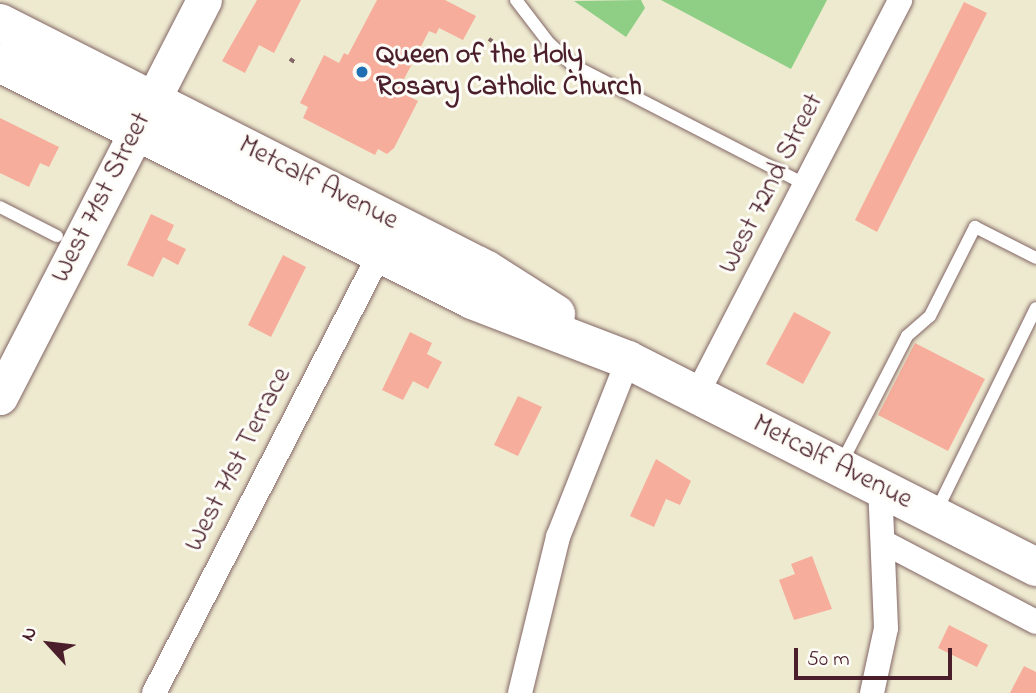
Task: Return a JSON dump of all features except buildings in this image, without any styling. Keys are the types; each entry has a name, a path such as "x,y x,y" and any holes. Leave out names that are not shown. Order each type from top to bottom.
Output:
{"main road":[{"name":"Metcalf Avenue","path":"0,23 134,111 379,255 472,300 628,360 1036,567"},
{"name":"Metcalf Avenue","path":"0,63 134,111 487,270 628,360"}],"street":[{"name":"West 71st Street","path":"0,397 134,111 179,0"},
{"name":"West 71st Street","path":"0,347 57,236 204,0"},
{"name":"West 72nd Street","path":"697,394 900,0"},
{"name":"West 71st Terrace","path":"155,693 379,255"},
{"path":"520,693 558,537 628,360"},
{"path":"872,693 886,628 885,543 880,487"},
{"path":"885,543 1036,621"}],"lane":[{"path":"516,0 549,43 573,65 805,184"},
{"path":"0,207 57,236"},
{"path":"840,467 907,336 930,316 975,227 1036,258"},
{"path":"935,515 1036,308"}],"path":[{"path":"290,59 296,62"}],"green space":[{"path":"641,0 645,8 626,37 574,1"},
{"path":"661,0 827,0 791,69"}],"place":[{"name":"Queen of the Holy Rosary Catholic Church","path":"362,72"}]}
